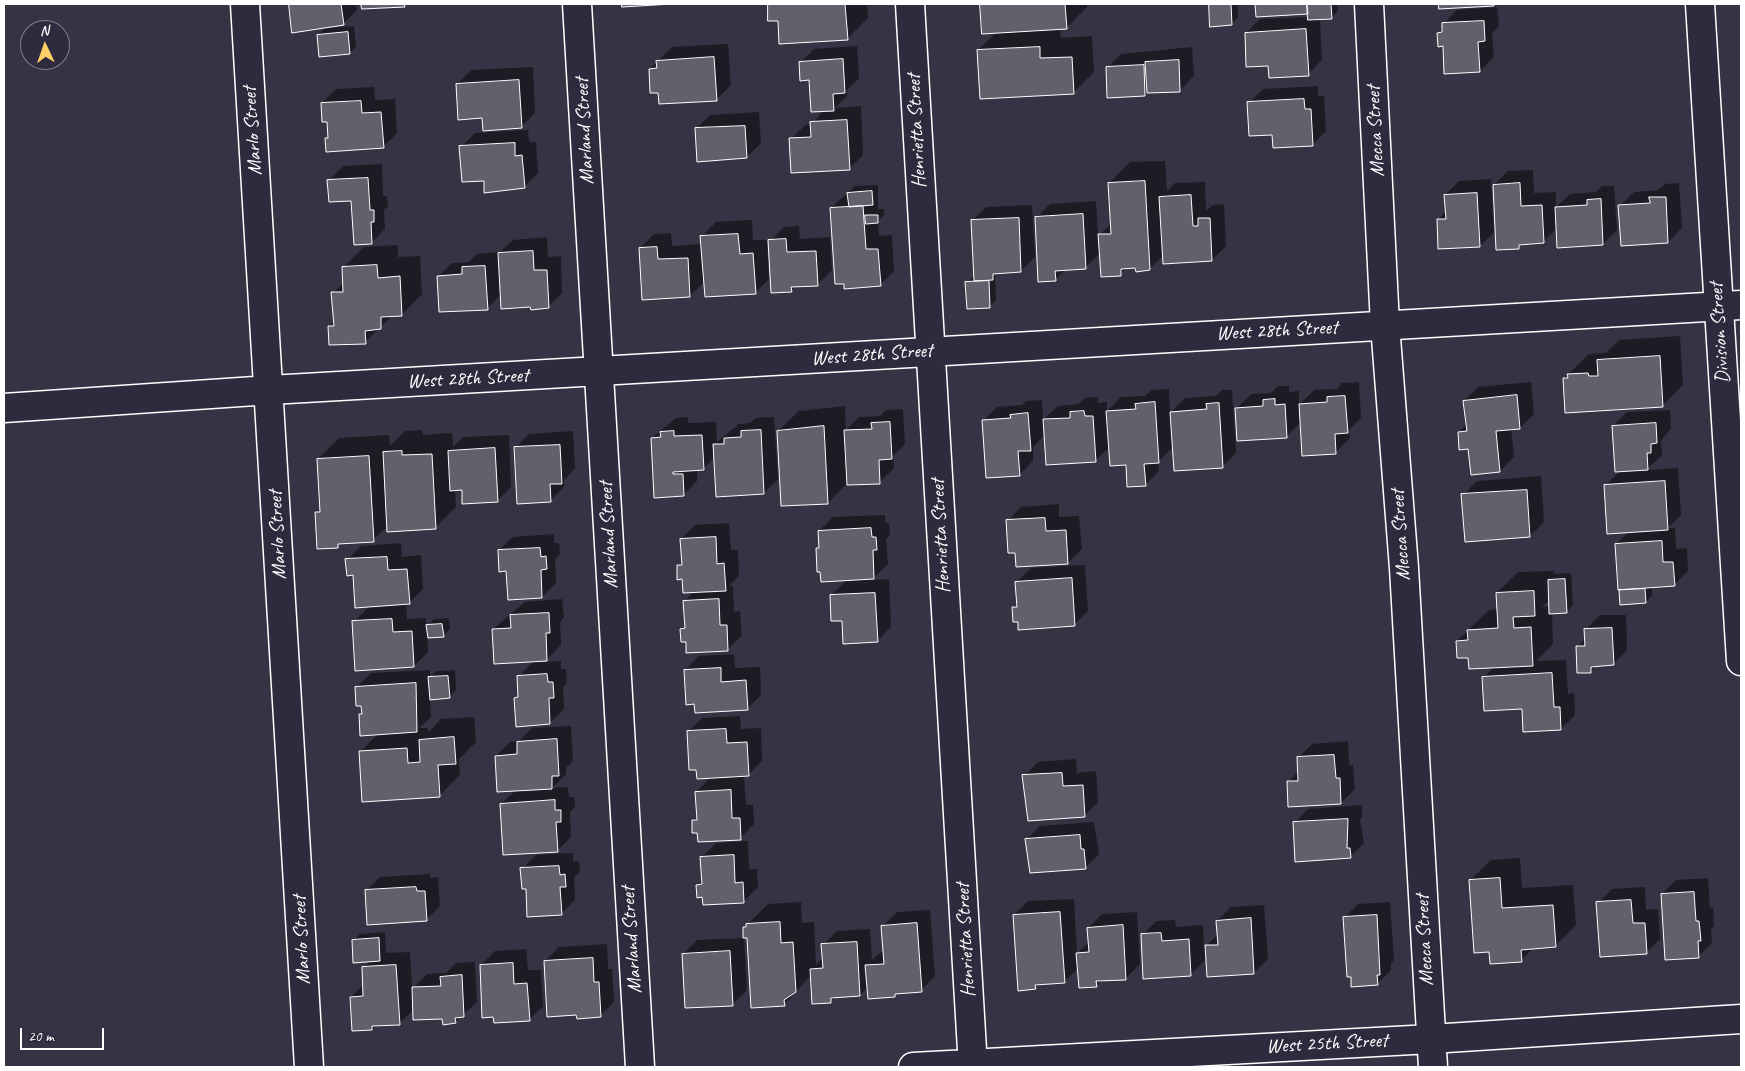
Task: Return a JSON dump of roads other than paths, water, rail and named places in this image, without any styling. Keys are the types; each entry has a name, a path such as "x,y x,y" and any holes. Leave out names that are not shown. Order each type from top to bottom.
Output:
{"street":[{"name":"Marlo Street","path":"245,4 270,390 309,1067"},
{"name":"Marland Street","path":"578,4 640,1067"},
{"name":"Henrietta Street","path":"910,4 973,1065"},
{"name":"Mecca Street","path":"1369,4 1385,325 1404,568 1433,1067"},
{"name":"Division Street","path":"1700,4 1730,306 1741,662"},
{"name":"West 28th Street","path":"4,408 270,390 1730,306"},
{"name":"West 25th Street","path":"913,1067 1431,1039 1741,1019"}]}
